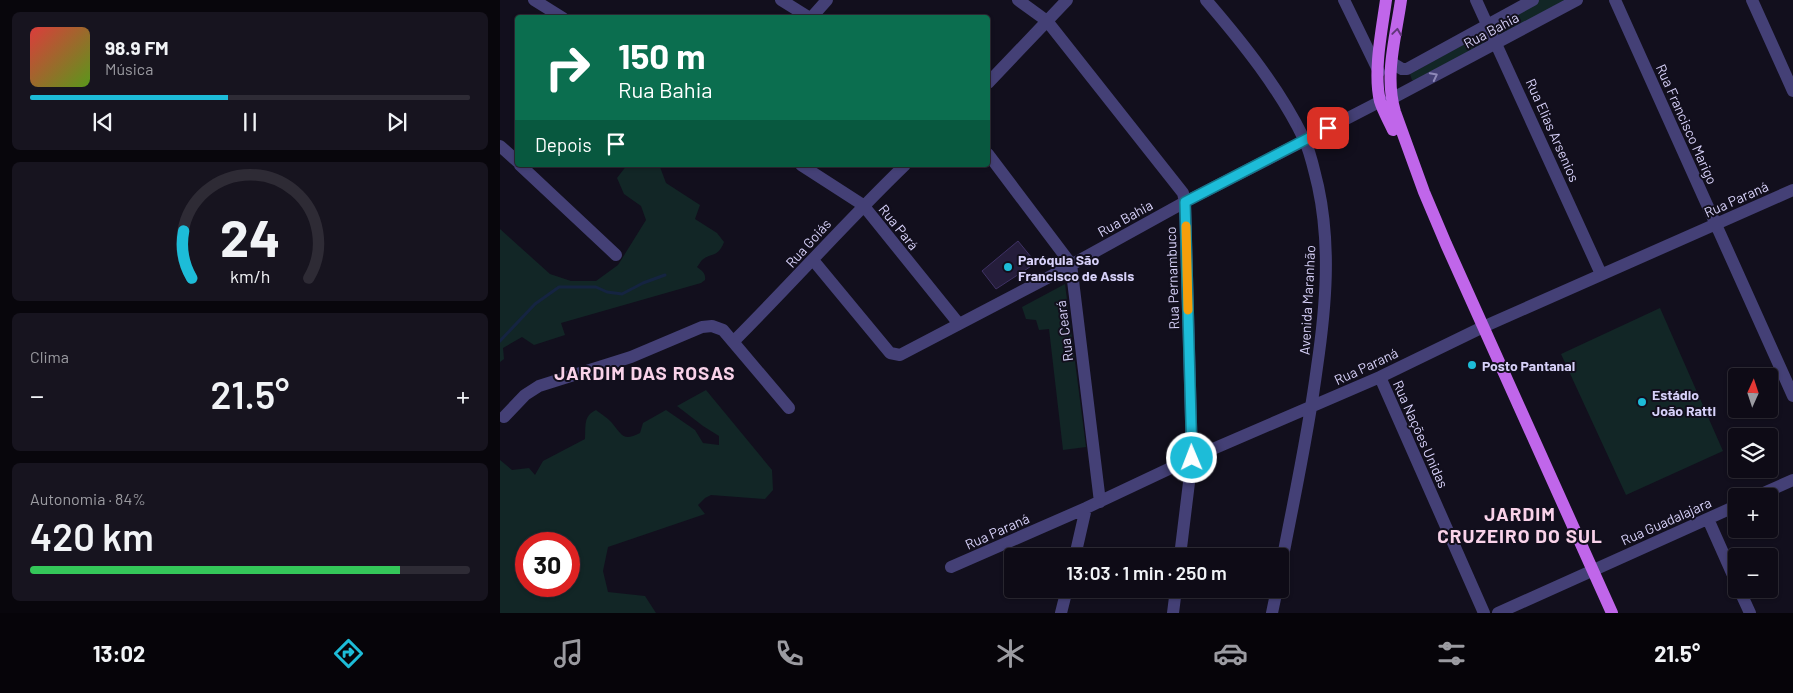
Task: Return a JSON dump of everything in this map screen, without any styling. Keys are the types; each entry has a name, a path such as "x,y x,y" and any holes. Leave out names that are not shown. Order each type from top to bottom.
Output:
{"main road":[{"path":"1386,0 1380,43 1379,72 1386,100 1483,327 1612,613"},
{"path":"1386,100 1401,0"}],"street":[{"path":"534,0 558,15"},
{"path":"781,0 805,15"},
{"path":"813,15 827,0"},
{"name":"Rua Pernambuco","path":"1018,0 1047,21 1183,193 1185,202 1192,458 1181,548"},
{"path":"990,81 1067,0"},
{"name":"Avenida Maranhão","path":"1206,0 1247,48 1278,94 1304,140 1315,173 1322,208 1327,260 1322,334 1312,407 1285,548"},
{"path":"1344,0 1379,72"},
{"name":"Rua Elias Arsenios","path":"1476,0 1601,274"},
{"name":"Rua Bahia","path":"1407,69 1486,24 1533,0"},
{"name":"Rua Bahia","path":"813,260 886,349 890,353 900,355 1185,202 1304,140 1497,44 1577,0"},
{"name":"Rua Francisco Marigo","path":"1615,0 1793,396"},
{"path":"1752,0 1793,91"},
{"path":"1392,63 1402,69 1407,69 1405,74 1406,81 1408,84 1415,86"},
{"path":"501,149 515,160"},
{"path":"990,157 1071,264"},
{"path":"522,167 616,255"},
{"name":"Rua Pará","path":"804,167 863,206 959,324"},
{"name":"Rua Goiás","path":"734,341 903,167"},
{"name":"Rua Paraná","path":"951,567 1100,502 1192,458 1380,377 1483,327 1793,190"},
{"name":"Rua Ceará","path":"1071,264 1100,502"},
{"path":"504,417 524,395 539,386 631,357 702,327 712,326 723,330 734,341 789,408"},
{"name":"Rua Nações Unidas","path":"1380,377 1484,613"},
{"path":"1775,488 1793,480"},
{"path":"1077,548 1086,508"},
{"name":"Rua Guadalajara","path":"1498,613 1728,510"},
{"path":"1708,519 1728,564"},
{"path":"1061,613 1065,598"},
{"path":"1173,613 1175,598"},
{"path":"1272,613 1275,598"},
{"path":"1743,598 1750,613"}],"green space":[{"path":"1537,0 1570,0 1501,36 1494,30 1494,22"},
{"path":"1481,35 1485,42 1483,46 1415,81 1412,80 1410,74"},
{"path":"625,167 660,167 666,183 700,205 695,219 717,233 724,242 717,253 702,260 697,267 704,274 705,280 701,283 561,323 565,335 534,345 522,337 503,348 504,359 500,362 500,229 550,274 571,281 596,281 618,265 646,220 641,206 624,194 617,178"},
{"path":"1065,284 1086,447 1063,450 1049,329 1039,330 1036,320 1026,319 1022,307"},
{"name":"Estádio João Ratti","path":"1660,308 1723,451 1626,495 1561,354"},
{"path":"706,390 772,470 773,490 765,499 711,495 698,505 705,514 608,547 603,571 608,592 645,596 656,613 500,613 500,460 512,470 529,468 535,475 543,461 585,439 587,418 596,410 610,421 623,436 630,437 640,433 643,423 666,410 695,430 703,443 719,445 719,436 677,406"}],"building":[{"name":"Paróquia São Francisco de Assis","path":"1018,241 1036,263 996,289 982,271"}],"waterway":[{"path":"500,341 535,304 559,287 596,287 607,292 622,294 643,283 665,275"}],"slow traffic":[{"path":"1186,226 1188,310"}],"place":[{"name":"Paróquia São Francisco de Assis","path":"1008,267"},
{"name":"Posto Pantanal","path":"1472,365"},
{"name":"Estádio João Ratti","path":"1642,402"}],"district":[{"name":"JARDIM DAS ROSAS","path":"645,372"},
{"name":"JARDIM CRUZEIRO DO SUL","path":"1520,524"}],"route":[{"path":"1192,458 1185,202 1328,128"}]}
